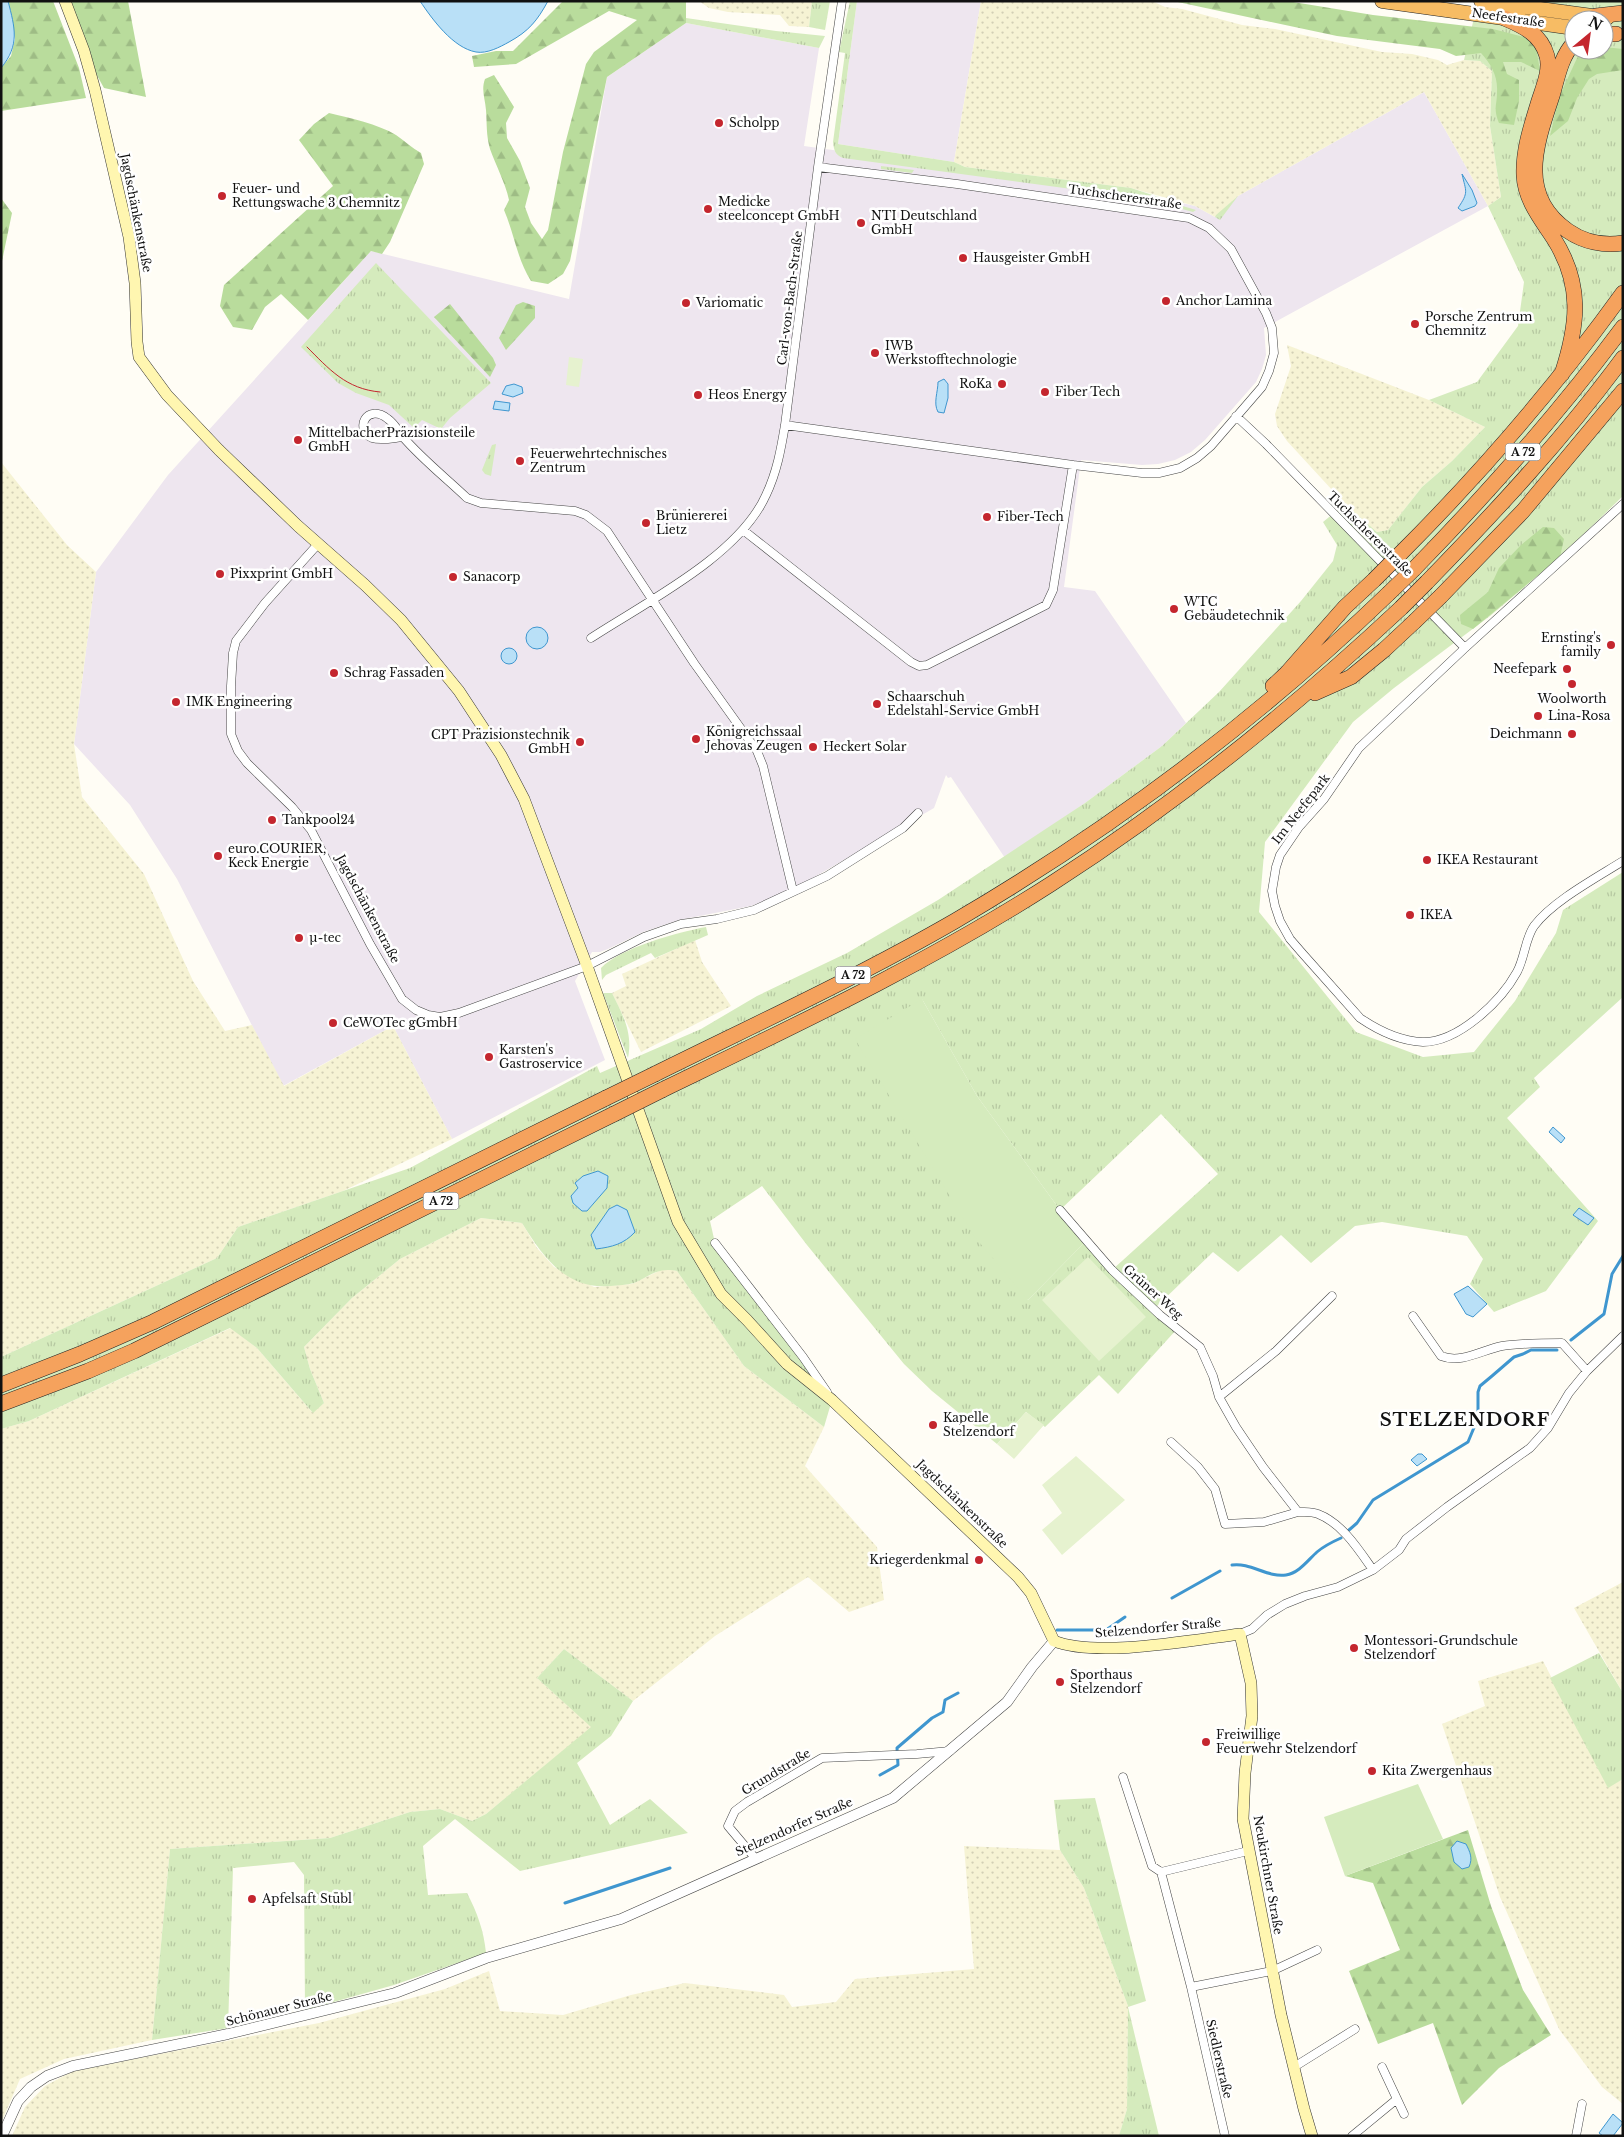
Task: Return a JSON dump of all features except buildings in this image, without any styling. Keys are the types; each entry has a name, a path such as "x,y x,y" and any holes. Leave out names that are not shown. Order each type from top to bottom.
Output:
{"highway":[{"name":"Neefestraße","path":"1382,1 1564,27"},
{"name":"Neefestraße","path":"1481,1 1564,12"},
{"path":"1504,18 1520,24 1534,33 1543,45 1548,60 1548,73 1525,150 1524,183 1531,202 1564,259 1570,272 1575,292 1575,326 1562,374"},
{"path":"1564,57 1540,132 1534,172 1537,188 1550,215 1573,234 1605,245 1623,243"},
{"path":"1212,748 1226,727 1286,674 1345,607 1456,498 1562,374 1623,293"},
{"name":"A 72","path":"1,1385 124,1336 656,1074 818,993 953,921 1045,866 1135,806 1212,748 1324,655 1414,569 1518,458 1623,327"},
{"name":"A 72","path":"1,1404 103,1365 795,1026 959,939 1051,884 1150,818 1222,763 1330,674 1401,608 1486,522 1531,471 1623,358"},
{"path":"1298,700 1351,677 1414,622 1523,511 1623,391"}],"main road":[{"name":"Jagdschänkenstraße","path":"65,1 84,50 93,82 129,238 136,283 139,357 158,384 183,413 318,544 365,585 401,620 474,712 501,755 524,799 587,966 678,1222 721,1294 787,1364 832,1400 1018,1577 1031,1593 1054,1642"},
{"name":"Stelzendorfer Straße","path":"1054,1642 1066,1646 1114,1648 1240,1634"},
{"name":"Neukirchner Straße","path":"1240,1634 1251,1683 1252,1716 1242,1819 1272,1971 1312,2136"}],"street":[{"name":"Carl-von-Bach-Straße","path":"591,638 715,556 743,530 768,492 777,467 785,425 818,167 842,1"},
{"name":"Tuchschererstraße","path":"785,425 1073,466 1159,473 1180,468 1197,458 1211,446 1262,387 1274,353 1272,328 1266,313 1230,249 1217,234 1189,218 1159,212 818,167"},
{"path":"403,436 374,439 366,433 363,426 364,421 370,414 376,412 382,414 467,498 480,503 575,511 586,516 607,531 720,701 757,751 763,766 793,891"},
{"name":"Tuchschererstraße","path":"1236,416 1266,444 1464,648"},
{"path":"743,530 904,657 919,666 927,665 1000,630 1046,605 1053,590 1073,466"},
{"name":"Im Neefepark","path":"1623,504 1464,648 1359,748 1324,799 1288,842 1276,867 1272,890 1275,906 1290,939 1360,1018 1375,1028 1408,1040 1424,1042 1441,1039 1460,1030 1478,1018 1500,998 1518,970 1533,927 1542,916 1623,861"},
{"name":"Jagdschänkenstraße","path":"318,544 265,603 236,641 232,661 231,734 238,752 247,764 292,807 311,830 370,944 402,999 416,1010 440,1017 459,1013 587,966 644,937 681,924 717,919 754,910 827,876 903,828 918,813"},
{"name":"Grüner Weg","path":"1060,1210 1112,1270 1160,1314 1200,1347 1213,1376 1219,1397 1236,1428 1298,1512"},
{"name":"Jagdschänkenstraße","path":"715,1243 803,1357 832,1400"},
{"path":"1219,1397 1276,1351 1332,1296"},
{"path":"1413,1316 1441,1356 1448,1359 1460,1359 1502,1346 1562,1342 1587,1371"},
{"name":"Stelzendorfer Straße","path":"1240,1634 1252,1629 1267,1615 1285,1604 1305,1596 1338,1587 1373,1570 1398,1550 1406,1539 1446,1507 1530,1448 1548,1428 1569,1393 1587,1371 1623,1336"},
{"path":"1171,1442 1198,1467 1215,1488 1225,1524 1264,1522 1298,1512 1317,1513 1332,1522 1355,1545 1373,1570"},
{"name":"Stelzendorfer Straße","path":"586,1928 620,1919 893,1798 1007,1702 1032,1667 1054,1642"},
{"name":"Grundstraße","path":"755,1858 728,1826 735,1811 746,1802 822,1758 917,1754 950,1750"},
{"name":"Siedlerstraße","path":"1124,1777 1152,1866 1161,1872 1191,1987 1225,2136"},
{"path":"1161,1872 1248,1851"},
{"name":"Schönauer Straße","path":"2,2136 18,2101 31,2087 47,2076 73,2066 228,2034 395,1993 486,1958 553,1940 586,1928"},
{"path":"1191,1987 1272,1971 1317,1950"},
{"path":"1294,2066 1355,2028"},
{"path":"1382,2067 1404,2114"},
{"path":"1352,2136 1397,2099"},
{"path":"1576,2136 1582,2104"}],"shaded area":[{"path":"699,1 812,1 809,27 789,26 780,15 728,12 709,8"},
{"path":"857,1 981,1 954,162 838,144"},
{"path":"981,1 1152,1 1165,7 1182,9 1242,25 1275,29 1382,52 1412,54 1438,60 1447,65 1464,60 1480,61 1492,71 1490,126 1501,197 1488,206 1424,92 1238,196 1215,217 1195,206 1131,188 965,167 954,162"},
{"path":"686,23 819,48 804,146 1034,178 1165,199 1195,206 1215,217 1238,196 1424,92 1488,206 1264,328 1266,355 1256,382 1205,440 1191,452 1175,460 1158,464 1142,465 1081,460 1064,587 1095,591 1186,723 1162,746 1085,803 1005,858 951,777 948,778 946,775 934,808 811,879 751,906 679,920 643,932 600,952 592,952 575,981 605,1060 452,1139 393,1026 283,1086 177,879 130,805 74,744 96,572 168,475 371,251 569,299 607,77"},
{"path":"1287,345 1429,400 1485,427 1452,461 1422,487 1388,530 1377,532 1345,504 1287,441 1277,426 1275,414 1291,366"},
{"path":"1,462 67,545 96,572 74,744 82,797 144,874 193,981 225,1031 252,1025 284,1086 393,1026 452,1139 343,1191 238,1227 217,1258 1,1357"},
{"path":"695,940 702,962 731,1006 641,1052 612,993 626,986 622,974"},
{"path":"481,1218 522,1223 537,1248 554,1267 594,1287 632,1284 665,1268 677,1271 744,1366 824,1427 805,1466 877,1547 884,1600 849,1612 808,1577 715,1636 633,1701 564,1649 537,1678 592,1727 486,1814 472,1821 440,1809 410,1812 330,1838 170,1849 152,2040 64,2059 20,2079 1,2123 1,1429 29,1421 231,1328 257,1348 312,1412 324,1403 310,1369 304,1347 352,1298 400,1259"},
{"path":"1623,1582 1623,1693 1574,1608"},
{"path":"1543,1661 1608,1787 1623,1779 1623,2104 1602,2087 1559,2029 1500,1897 1442,1724 1485,1706 1478,1681"},
{"path":"964,1846 1060,1850 1084,1888 1128,2006 1127,2109 1119,2136 12,2136 25,2107 45,2086 73,2071 319,2023 445,1989 489,1971 500,2011 563,2015 631,1995 685,1983 784,1995 792,2007 836,2002 855,1979 974,1969"}],"green space":[{"path":"8,1 53,1 79,68 86,98 1,111 1,68 11,56 15,39"},
{"path":"71,1 128,1 146,97 104,88 95,72"},
{"path":"563,1 686,1 686,23 607,77 570,261 563,274 548,284 531,281 526,273 504,210 509,200 492,155 487,134 483,90 485,79 494,75 514,107 506,123 507,138 520,161 530,188 525,207 531,223 542,239 548,230 563,152 586,64 594,52 637,20 609,11 516,64 474,67 472,56 496,51 513,51"},
{"path":"812,1 830,1 825,30 809,27"},
{"path":"850,1 857,1 838,144 954,162 965,167 1131,188 1165,199 1116,195 840,157 835,152 833,142 845,53 839,52"},
{"path":"1173,1 1287,1 1373,15 1493,29 1524,37 1536,46 1540,71 1521,62 1503,62 1507,74 1519,80 1519,101 1514,125 1499,123 1496,110 1497,86 1495,76 1488,61 1481,53 1456,56 1440,49 1337,36"},
{"path":"1478,1 1623,1 1623,496 1560,557 1490,616 1394,688 1353,722 1265,842 1259,912 1356,1032 1423,1057 1474,1052 1515,1001 1556,933 1563,910 1623,872 1623,997 1534,1078 1540,1087 1507,1118 1598,1221 1546,1291 1494,1312 1470,1284 1483,1259 1467,1236 1382,1222 1355,1226 1311,1263 1281,1235 1238,1272 1213,1252 1154,1309 1177,1329 1118,1394 1099,1375 1045,1427 1026,1412 997,1444 932,1391 904,1364 807,1245 762,1186 710,1221 715,1243 832,1400 824,1427 744,1366 677,1271 659,1271 634,1283 625,1285 595,1286 581,1283 557,1269 538,1248 522,1223 481,1218 400,1259 352,1298 304,1347 310,1369 324,1403 313,1413 257,1348 230,1328 29,1421 1,1429 1,1357 217,1258 238,1227 410,1168 597,1066 600,1073 701,1029 757,996 847,953 938,900 1085,803 1162,746 1219,692 1301,601 1333,561 1337,545 1323,522 1345,504 1377,532 1388,530 1422,487 1452,461 1485,427 1429,400 1477,382 1518,326 1524,282 1488,206 1501,197 1490,126 1492,71 1480,61 1464,60","holes":["922,999 977,1096 1060,1210 1161,1114 1218,1174 1112,1270 1086,1241 1028,1300"]},
{"path":"686,18 825,36 819,48 686,23"},
{"path":"1614,48 1623,49 1623,70 1597,74 1589,79 1577,98 1568,121 1550,136 1559,97 1576,60 1614,60"},
{"path":"329,113 381,128 396,135 421,153 424,164 390,242 382,254 371,251 308,320 281,294 265,307 252,330 233,327 220,306 224,285 333,186 299,140 314,124"},
{"path":"881,166 914,170 912,173 881,169"},
{"path":"1072,192 1110,197 1108,200 1074,195"},
{"path":"1238,196 1220,220 1215,217 1216,215"},
{"path":"1,198 12,213 1,266"},
{"path":"1122,199 1176,204 1196,210 1193,212 1175,207 1123,202"},
{"path":"376,263 491,383 450,418 441,429 422,420 414,428 389,405 356,393 338,383 301,347"},
{"path":"523,302 535,306 535,318 506,350 499,338 516,305"},
{"path":"450,304 493,358 496,365 490,377 434,317"},
{"path":"569,357 583,359 579,387 566,385"},
{"path":"496,444 491,476 485,474 482,470 492,445"},
{"path":"1543,527 1554,528 1564,539 1560,557 1473,629 1461,624 1460,615 1488,592 1499,568 1521,545"},
{"path":"706,927 708,935 655,958 651,953 606,975 602,980 601,968 621,954 665,937"},
{"path":"603,993 612,993 626,1024 629,1040 628,1058"},
{"path":"922,999 977,1096 1060,1210 1086,1241 1028,1300 974,1236 855,1039"},
{"path":"1088,1257 1146,1317 1099,1361 1042,1300"},
{"path":"1026,1412 1044,1425 1014,1459 997,1444"},
{"path":"1076,1456 1125,1500 1062,1555 1042,1530 1062,1513 1042,1485"},
{"path":"564,1649 633,1701 611,1736 577,1763 610,1825 650,1799 688,1833 520,1871 455,1819 423,1846 428,1895 467,1893 480,1922 486,1953 394,1985 305,2010 304,1875 294,1862 233,1868 228,2028 152,2040 170,1849 330,1838 410,1812 440,1809 472,1821 486,1814 591,1727 537,1678"},
{"path":"1599,1653 1623,1693 1623,1779 1608,1788 1550,1678"},
{"path":"1418,1784 1443,1839 1345,1876 1324,1817"},
{"path":"1095,1798 1146,2001 1128,2007 1159,2136 1119,2136 1127,2109 1128,2006 1084,1888 1060,1850 1054,1800"},
{"path":"1468,1830 1491,1906 1523,1990 1551,2035 1499,2068 1462,2105 1433,2023 1378,2044 1349,1971 1400,1950 1373,1883 1345,1876"}],"water":[{"path":"1,1 8,1 13,20 14,36 11,52 1,68"},
{"path":"420,1 548,1 536,20 522,34 498,48 476,52 459,45 451,39"},
{"path":"1462,174 1472,190 1477,203 1475,206 1462,211 1458,208 1466,192"},
{"path":"944,379 948,384 948,398 944,413 938,412 936,401 938,382"},
{"path":"514,384 522,387 523,393 513,397 502,394 506,386"},
{"path":"495,401 510,403 509,411 493,409"},
{"path":"537,627 547,634 548,638 541,648 537,649 527,642 526,638 533,628"},
{"path":"506,648 512,648 517,653 515,662 506,664 501,659 501,653"},
{"path":"1553,1127 1565,1138 1561,1143 1549,1132"},
{"path":"598,1171 608,1176 607,1188 587,1211 582,1211 573,1203 571,1196 578,1188 575,1183 583,1176"},
{"path":"617,1205 627,1210 635,1232 617,1244 596,1249 591,1235 609,1209"},
{"path":"1579,1208 1594,1218 1588,1225 1573,1215"},
{"path":"1468,1286 1487,1304 1473,1317 1466,1314 1454,1294"},
{"path":"1418,1454 1422,1454 1427,1459 1417,1466 1411,1460"},
{"path":"1457,1841 1466,1844 1470,1852 1469,1867 1462,1869 1454,1862 1451,1848"},
{"path":"1613,2114 1623,2123 1613,2136 1603,2136 1599,2133"}],"waterway":[{"path":"1571,1340 1604,1314 1612,1274 1623,1256"},
{"path":"1349,1530 1357,1523 1373,1500 1468,1442 1478,1418 1478,1392 1480,1386 1514,1357 1531,1350 1557,1350"},
{"path":"1232,1565 1246,1566 1272,1574 1291,1574 1328,1544 1341,1538"},
{"path":"1172,1598 1220,1571"},
{"path":"1057,1630 1106,1630 1125,1617"},
{"path":"880,1775 898,1765 897,1748 932,1718 943,1712 945,1700 958,1693"},
{"path":"565,1903 670,1868"}],"tram line":[{"path":"307,347 339,377 357,387 380,392"}],"place":[{"name":"Scholpp","path":"719,123"},
{"name":"Feuer- und Rettungswache 3 Chemnitz","path":"222,196"},
{"name":"Medicke steelconcept GmbH","path":"708,209"},
{"name":"NTI Deutschland GmbH","path":"861,223"},
{"name":"Hausgeister GmbH","path":"963,258"},
{"name":"Anchor Lamina","path":"1166,301"},
{"name":"Variomatic","path":"686,303"},
{"name":"Porsche Zentrum Chemnitz","path":"1415,324"},
{"name":"IWB Werkstofftechnologie","path":"875,353"},
{"name":"RoKa","path":"1002,384"},
{"name":"Fiber Tech","path":"1045,392"},
{"name":"Heos Energy","path":"698,395"},
{"name":"MittelbacherPräzisionsteile GmbH","path":"298,440"},
{"name":"Feuerwehrtechnisches Zentrum","path":"520,461"},
{"name":"Fiber-Tech","path":"987,517"},
{"name":"Brüniererei Lietz","path":"646,523"},
{"name":"Pixxprint GmbH","path":"220,574"},
{"name":"Sanacorp","path":"453,577"},
{"name":"WTC Gebäudetechnik","path":"1174,609"},
{"name":"Ernsting's family","path":"1611,645"},
{"name":"Neefepark","path":"1567,669"},
{"name":"Schrag Fassaden","path":"334,673"},
{"name":"Woolworth","path":"1572,684"},
{"name":"IMK Engineering","path":"176,702"},
{"name":"Schaarschuh Edelstahl-Service GmbH","path":"877,704"},
{"name":"Lina-Rosa","path":"1538,716"},
{"name":"Deichmann","path":"1572,734"},
{"name":"Königreichssaal Jehovas Zeugen","path":"696,739"},
{"name":"CPT Präzisionstechnik GmbH","path":"580,742"},
{"name":"Heckert Solar","path":"813,747"},
{"name":"Tankpool24","path":"272,820"},
{"name":"euro.COURIER, Keck Energie","path":"218,856"},
{"name":"IKEA Restaurant","path":"1427,860"},
{"name":"IKEA","path":"1410,915"},
{"name":"µ-tec","path":"299,938"},
{"name":"CeWOTec gGmbH","path":"333,1023"},
{"name":"Karsten's Gastroservice","path":"489,1057"},
{"name":"Kapelle Stelzendorf","path":"933,1425"},
{"name":"Kriegerdenkmal","path":"979,1560"},
{"name":"Montessori-Grundschule Stelzendorf","path":"1354,1648"},
{"name":"Sporthaus Stelzendorf","path":"1060,1682"},
{"name":"Freiwillige Feuerwehr Stelzendorf","path":"1206,1742"},
{"name":"Kita Zwergenhaus","path":"1372,1771"},
{"name":"Apfelsaft Stübl","path":"252,1899"}],"district":[{"name":"STELZENDORF","path":"1465,1420"}]}
